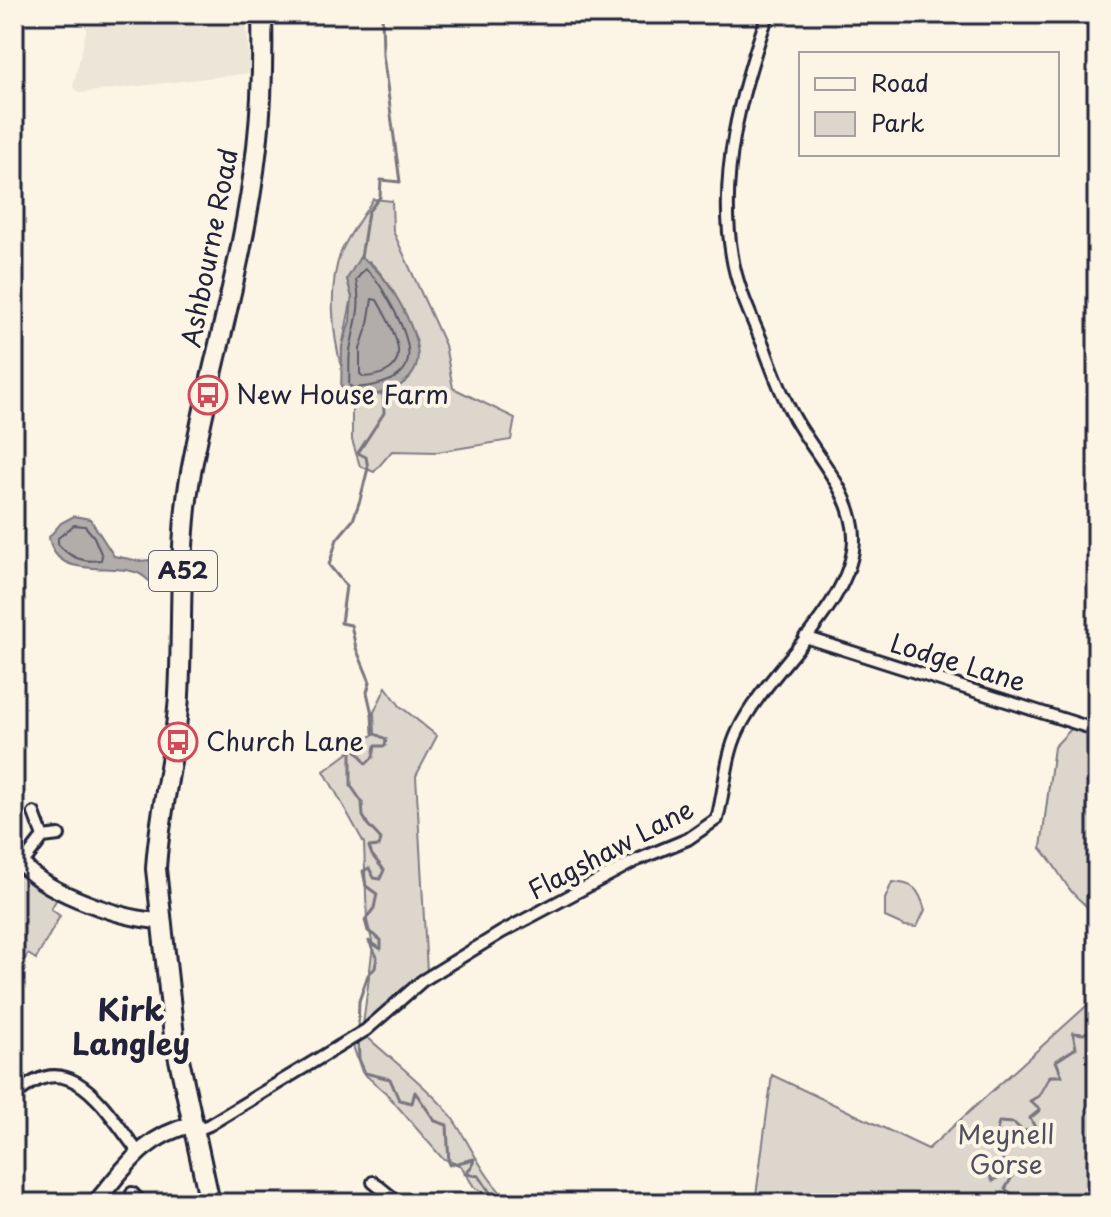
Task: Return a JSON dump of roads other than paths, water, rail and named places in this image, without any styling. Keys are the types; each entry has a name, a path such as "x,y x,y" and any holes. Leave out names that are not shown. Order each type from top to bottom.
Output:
{"highway":[{"name":"Ashbourne Road","path":"210,1203 174,1036 157,890 158,843 179,699 185,509 251,192 262,79 262,14"}],"street":[{"name":"Flagshaw Lane","path":"192,1128 209,1125 366,1030 422,981 502,932 637,860 688,839 717,819 737,733 753,705 844,580 852,559 854,535 847,506 786,402 740,289 731,256 729,163 733,134 768,14"},
{"name":"Lodge Lane","path":"805,637 1097,730"},
{"path":"34,813 43,837"},
{"path":"59,835 43,837 18,858 45,883 65,894 135,918 161,921"},
{"path":"14,1097 41,1078 54,1074 68,1077 81,1085 99,1104 139,1153"},
{"path":"95,1203 154,1139 171,1130 192,1128"},
{"path":"373,1182 399,1203"},
{"path":"132,1193 142,1203"},
{"path":"380,1203 387,1193"}],"water":[{"path":"360,257 381,275 402,306 418,355 416,367 403,383 383,393 361,396 341,393 342,347 350,321 352,297 347,279"},
{"path":"74,516 90,519 114,556 149,560 159,577 156,586 135,572 71,565 61,559 53,550 49,537 61,523"}],"waterway":[{"path":"361,258 368,212 380,197 381,180 400,182 383,55 382,14"},
{"path":"358,1030 359,1001 377,957 369,941 381,949 381,940 368,931 365,920 374,908 377,894 366,886 363,871 369,868 374,878 380,879 384,870 369,847 379,846 381,839 368,825 363,816 362,802 351,786 351,747 366,764 373,757 375,746 385,746 386,739 373,733 367,692 370,682 356,648 351,625 341,623 346,586 329,565 337,539 353,520 360,500 368,468 366,457 358,453 384,413 383,392"},
{"path":"1009,1203 1013,1195 1005,1189 1012,1177 1004,1173 993,1181 987,1171 1001,1163 1004,1155 996,1136 999,1122 1014,1123 1023,1131 1036,1129 1030,1118 1040,1110 1030,1101 1039,1096 1050,1076 1062,1076 1056,1061 1076,1048 1073,1033 1084,1034 1097,1025"},
{"path":"358,1038 359,1059 365,1073 390,1079 399,1100 412,1103 415,1092 435,1121 447,1125 449,1165 474,1159 465,1174 479,1176 497,1203"},
{"path":"997,1203 1002,1203"}],"place":[{"name":"New House Farm","path":"208,395"},
{"name":"Church Lane","path":"178,742"}],"district":[{"name":"Kirk Langley","path":"131,1028"}],"park label":[{"name":"Meynell Gorse","path":"1006,1150"}]}
